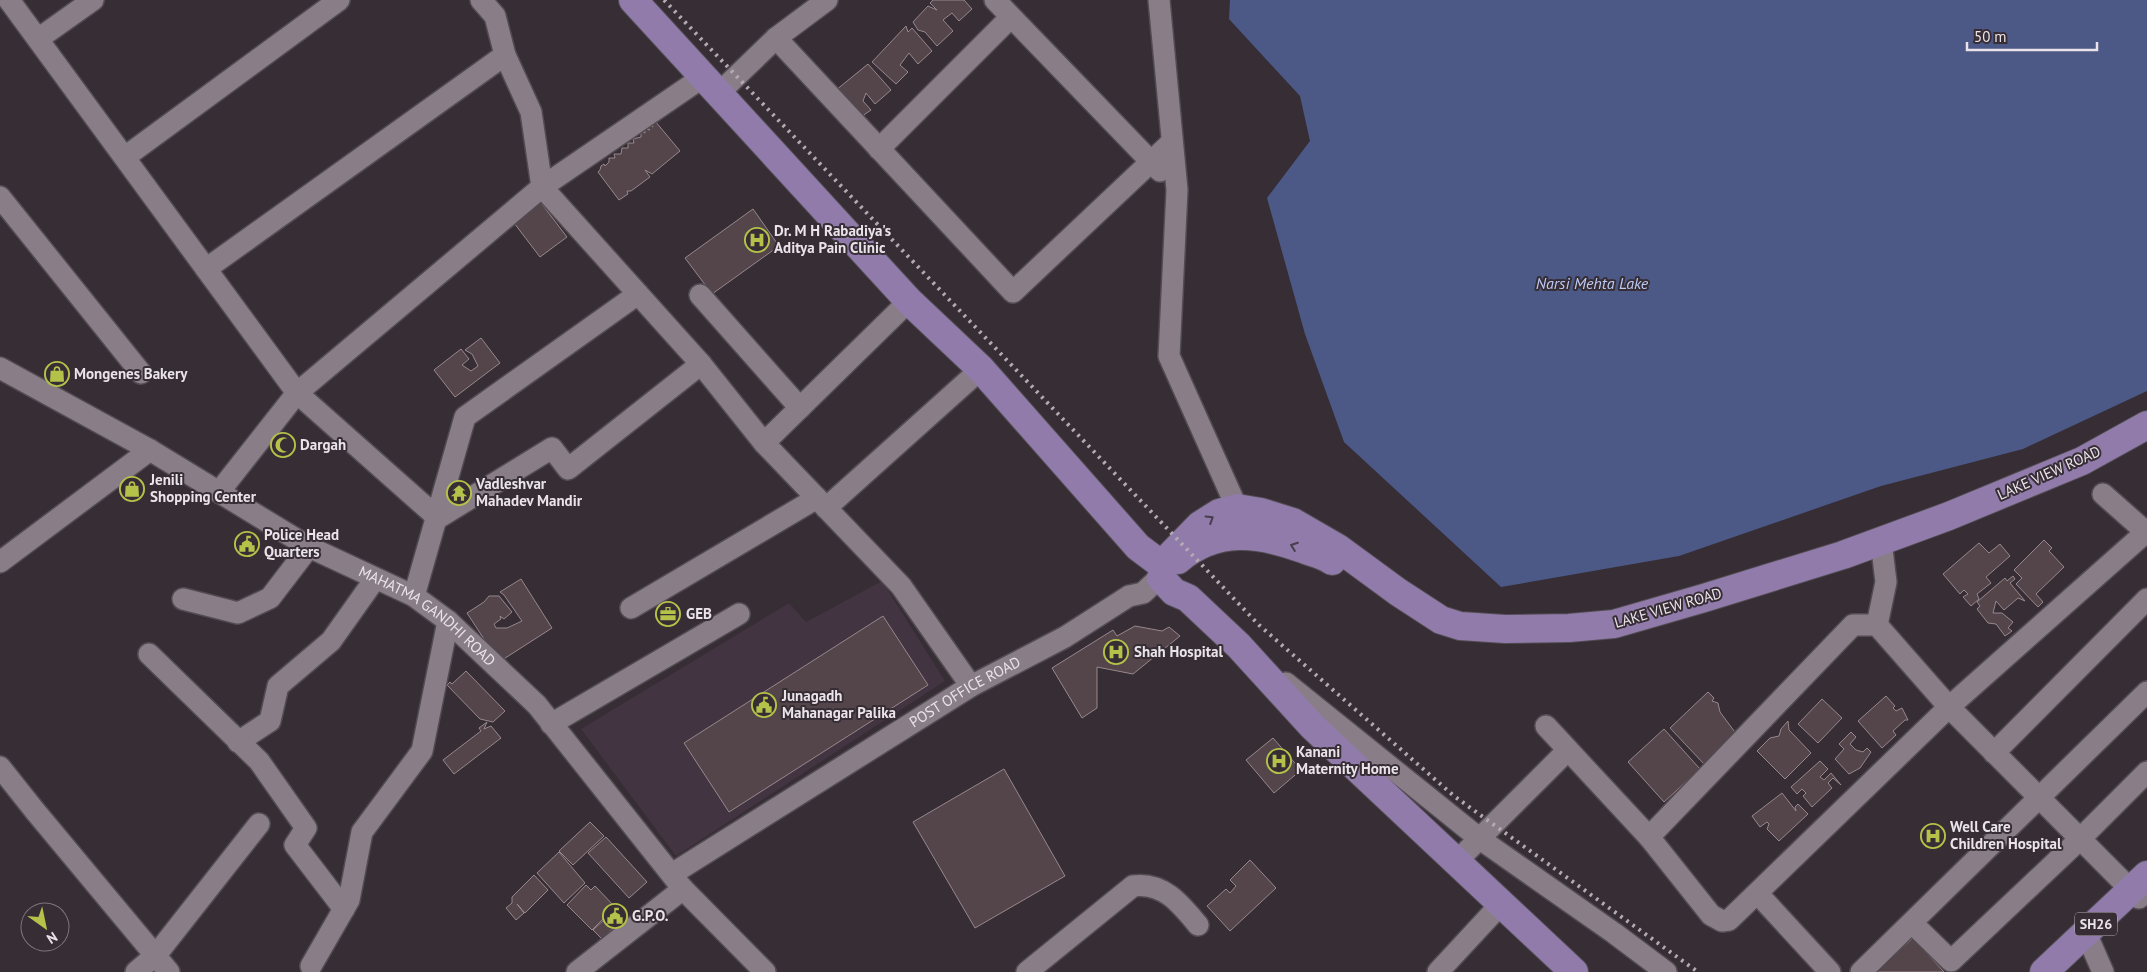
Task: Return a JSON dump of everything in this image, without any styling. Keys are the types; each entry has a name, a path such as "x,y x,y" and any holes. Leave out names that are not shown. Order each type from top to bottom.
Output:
{"main road":[{"path":"633,0 909,301 981,369 1159,566 1180,586 1188,598 1239,646 1312,726 1574,972"},
{"name":"LAKE VIEW ROAD","path":"2089,478 2147,425"},
{"name":"LAKE VIEW ROAD","path":"1245,536 1275,539 1329,559 1378,593 1422,629 1468,644 1620,637 1882,548 1949,516 2089,478 2147,443"},
{"name":"LAKE VIEW ROAD","path":"1159,566 1200,525 1219,513 1237,508 1261,512 1293,522 1338,548 1398,592 1441,620 1460,626 1477,628 1569,628 1614,624 1882,548"},
{"path":"1159,566 1180,558 1202,545 1227,536 1245,536"},
{"name":"SH26","path":"2044,972 2088,937 2141,888"},
{"name":"SH26","path":"2059,972 2088,937"}],"street":[{"path":"9,0 298,393 438,518"},
{"path":"38,40 94,0"},
{"path":"125,157 339,0"},
{"path":"481,0 495,16 505,55 531,112 542,187 701,364 764,443 901,586 971,686"},
{"path":"219,492 298,393 542,187 711,85 827,0"},
{"path":"995,0 1010,18 1177,190"},
{"path":"1159,0 1177,190 1169,356 1237,508 1245,536"},
{"path":"879,149 1010,18"},
{"path":"776,38 1013,292 1172,142"},
{"path":"206,269 505,55"},
{"path":"0,197 141,373"},
{"path":"414,596 438,518 465,417 638,294"},
{"path":"700,295 800,408"},
{"path":"764,443 909,301"},
{"path":"438,518 552,448 568,469 701,364"},
{"name":"MAHATMA GANDHI ROAD","path":"0,368 150,450 310,547 414,596 448,621 536,705 677,882 765,972"},
{"path":"631,608 821,503 981,369"},
{"path":"0,562 150,450"},
{"path":"1546,726 1649,837 1711,915 1722,921 1729,920 1949,707 2146,532 2089,478"},
{"path":"183,599 238,614 270,598 310,547"},
{"path":"1876,625 1886,582 1882,548"},
{"name":"POST OFFICE ROAD","path":"577,972 677,882 971,686 1065,637 1129,596 1135,584 1159,566"},
{"path":"238,742 270,721 278,686 332,641 375,579"},
{"path":"1994,753 2147,599"},
{"path":"551,724 739,614"},
{"path":"311,966 350,900 362,832 422,750 448,621"},
{"path":"1649,837 1853,625 1876,625 1949,707 2080,840 2141,888"},
{"path":"1239,646 1480,839 1666,972"},
{"path":"150,654 258,761 306,828 295,845 344,909"},
{"path":"1861,972 2147,692"},
{"path":"1456,862 1568,750"},
{"path":"0,767 34,811 169,972"},
{"path":"1912,923 1951,962 2080,840 2147,772"},
{"path":"136,972 156,955 259,824"},
{"path":"1027,972 1132,886 1146,884 1163,890 1184,906 1198,925"},
{"path":"1758,894 1830,972"},
{"path":"1438,972 1501,904"},
{"path":"2088,937 2104,972"}],"shaded area":[{"name":"Junagadh Mahanagar Palika","path":"882,581 945,681 676,856 581,729 789,603 806,622"}],"water":[{"name":"Narsi Mehta Lake","path":"1230,0 2147,0 2147,391 2023,449 1881,486 1679,556 1501,587 1344,442 1305,334 1267,198 1310,141 1300,96 1229,19"}],"building":[{"path":"933,0 964,0 972,9 959,21 952,13 943,20 953,31 937,46 925,32 918,30 913,22 928,6 937,10 930,3"},
{"path":"906,26 908,32 912,28 932,51 918,64 909,53 900,65 908,72 896,84 872,62"},
{"path":"868,64 891,90 875,104 866,93 863,101 871,110 855,121 830,95"},
{"path":"655,121 680,151 652,174 645,170 650,177 631,191 627,191 628,194 619,200 598,172 601,166 604,164 605,166 609,162 609,158 615,158 614,154 621,154 622,148 628,148 628,143 634,143 633,139 641,137 641,131 645,133 645,129 650,130 647,127 650,125 653,127 652,124"},
{"path":"538,199 567,237 540,257 511,219"},
{"path":"753,209 779,246 712,294 685,258"},
{"path":"481,338 500,363 455,397 434,370 461,349 469,359 462,365 471,371 478,366 472,354 465,350"},
{"path":"2044,540 2052,548 2049,551 2064,567 2036,594 2043,602 2038,607 2016,584 2022,578 2014,570"},
{"path":"1979,543 1989,553 2000,544 2010,556 1986,577 1991,583 1977,594 1979,599 1971,606 1963,597 1968,594 1964,590 1960,594 1943,574"},
{"path":"2013,576 2015,579 2010,583 2025,601 2018,598 2004,610 1996,601 1993,613 2002,613 2013,622 2008,628 2012,631 2005,636 1996,624 1988,623 1977,609 1980,606 1977,602 2005,578 2007,581"},
{"path":"521,579 552,628 499,662 467,613 484,602 489,596 499,596 512,612 504,619 500,616 501,619 494,624 496,628 507,628 522,621 500,592"},
{"path":"883,616 928,685 729,812 684,743"},
{"path":"1135,626 1162,631 1169,627 1180,636 1133,674 1097,667 1097,708 1082,718 1052,668 1113,630 1117,636"},
{"path":"466,671 505,711 493,722 480,719 447,685 450,682 452,684"},
{"path":"1708,692 1714,698 1712,701 1718,703 1720,712 1740,739 1712,756 1704,764 1670,728"},
{"path":"1886,696 1895,706 1893,708 1896,711 1902,708 1908,720 1905,720 1893,731 1896,735 1882,748 1858,721"},
{"path":"1822,699 1842,718 1818,743 1798,724"},
{"path":"1788,721 1789,730 1811,753 1785,779 1757,751 1770,738 1779,736 1781,729"},
{"path":"487,722 484,729 491,726 501,738 454,774 443,760 481,731 479,728"},
{"path":"1664,729 1700,769 1664,802 1628,762"},
{"path":"1851,732 1856,737 1850,744 1856,750 1863,752 1867,748 1871,752 1860,768 1849,774 1835,759 1844,749 1839,744"},
{"path":"1273,738 1301,770 1274,793 1246,760"},
{"path":"1820,761 1828,769 1820,777 1824,780 1831,773 1841,785 1833,778 1828,783 1832,788 1812,807 1803,796 1806,793 1802,789 1797,794 1791,787"},
{"path":"1004,769 1065,876 975,928 913,822"},
{"path":"1782,793 1796,811 1795,807 1798,804 1808,814 1779,841 1767,829 1769,824 1767,822 1760,827 1752,816"},
{"path":"590,822 604,836 573,865 559,851"},
{"path":"606,837 647,882 629,898 588,853"},
{"path":"559,852 585,883 564,903 537,873"},
{"path":"1250,860 1276,888 1230,931 1207,906 1226,889 1230,893 1236,886 1230,880"},
{"path":"534,875 548,890 525,913 517,904 524,913 516,920 506,908 512,903 512,897"},
{"path":"586,885 591,890 595,886 615,907 592,930 567,905"},
{"path":"616,909 624,918 602,939 593,930"},
{"path":"1913,938 1944,972 1875,972"}],"railway":[{"path":"664,0 1259,625 1454,796 1698,972"}],"place":[{"name":"Dr. M H Rabadiya's Aditya Pain Clinic","path":"757,240"},
{"name":"Mongenes Bakery","path":"57,374"},
{"name":"Dargah","path":"283,445"},
{"name":"Jenili Shopping Center","path":"132,489"},
{"name":"Vadleshvar Mahadev Mandir","path":"459,493"},
{"name":"Police Head Quarters","path":"247,544"},
{"name":"GEB","path":"668,614"},
{"name":"Shah Hospital","path":"1116,652"},
{"name":"Junagadh Mahanagar Palika","path":"764,705"},
{"name":"Kanani Maternity Home","path":"1279,761"},
{"name":"Well Care Children Hospital","path":"1933,836"},
{"name":"G.P.O.","path":"615,916"}]}
